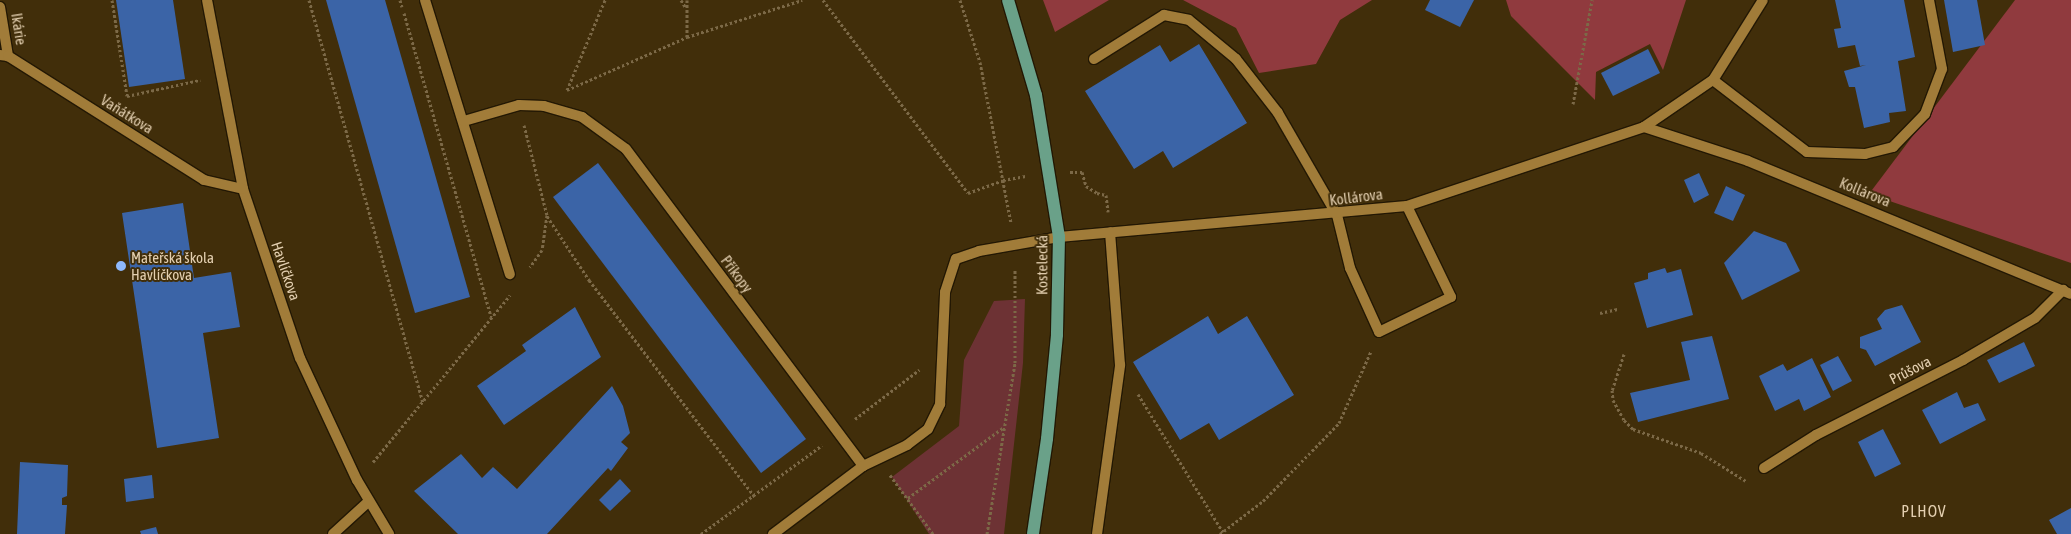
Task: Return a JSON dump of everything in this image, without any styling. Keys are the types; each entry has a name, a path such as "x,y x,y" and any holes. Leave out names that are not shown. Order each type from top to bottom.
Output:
{"main road":[{"name":"Kostelecká","path":"1008,0 1036,95 1059,237 1057,335 1047,439 1032,534"}],"street":[{"name":"Havlíčkova","path":"207,0 219,75 243,189 300,358 368,502 389,534"},
{"path":"425,0 510,274"},
{"name":"Kollárova","path":"878,459 907,445 928,429 940,404 945,292 956,259 979,251 1059,237 1336,215 1407,206 1644,127 1713,80 1762,0"},
{"path":"1713,80 1807,152 1865,154 1893,147 1925,114 1942,69 1929,0"},
{"name":"Ikárie","path":"0,7 4,56"},
{"path":"1094,60 1164,15 1189,20 1236,59 1278,113 1336,215 1350,268 1379,332 1451,297 1407,206"},
{"name":"Vaňátkova","path":"4,56 204,180 243,189"},
{"name":"Příkopy","path":"464,121 519,105 544,106 582,117 626,150 863,466"},
{"name":"Kollárova","path":"1644,127 1748,161 2067,292"},
{"path":"1097,534 1120,365 1110,232"},
{"name":"Průšova","path":"1764,468 1816,435 1991,344 2034,318 2067,292"},
{"path":"773,534 863,466 878,459"},
{"path":"333,534 368,502"}],"path":[{"path":"112,0 127,96 219,75"},
{"path":"309,0 423,404"},
{"path":"400,0 491,318"},
{"path":"567,90 605,0"},
{"path":"681,0 686,9"},
{"path":"686,0 688,37"},
{"path":"559,93 688,37 802,0"},
{"path":"823,0 968,192 1003,180 1049,173 1082,172 1086,186 1097,193 1106,195 1110,232"},
{"path":"960,0 980,62 1011,223"},
{"path":"1573,104 1592,0"},
{"path":"519,105 547,215 588,280 755,498"},
{"path":"526,274 542,250 547,215"},
{"path":"987,534 1015,363 1016,270"},
{"path":"357,480 423,404 515,290"},
{"path":"1600,313 1618,309"},
{"path":"1120,365 1221,533 1263,501 1339,423 1379,332"},
{"path":"1624,354 1612,390 1613,400 1624,420 1634,429 1701,453 1746,481"},
{"path":"908,498 1004,427"},
{"path":"878,459 933,534"}],"shaded area":[{"path":"1043,0 1109,0 1055,32"},
{"path":"1183,0 1372,0 1340,20 1316,64 1259,73 1236,28"},
{"path":"1506,0 1686,0 1663,70 1650,44 1596,72 1595,100 1511,16"},
{"path":"2015,0 2071,0 2071,263 1869,194"},
{"path":"1025,299 1023,363 1004,534 929,534 892,477 959,426 964,360 994,301"}],"building":[{"path":"116,0 173,0 185,79 129,87"},
{"path":"326,0 385,0 470,297 415,313"},
{"path":"1430,0 1474,0 1460,27 1425,10"},
{"path":"1835,0 1904,0 1915,57 1898,61 1906,111 1889,113 1890,122 1864,128 1855,87 1849,87 1844,71 1866,65 1860,66 1855,45 1838,48 1834,29 1841,28"},
{"path":"1944,0 1977,0 1985,45 1953,52"},
{"path":"1199,44 1247,123 1173,168 1163,151 1134,169 1085,91 1160,45 1170,62"},
{"path":"1648,49 1660,73 1613,96 1601,73"},
{"path":"598,163 806,439 761,473 553,197"},
{"path":"1699,173 1709,195 1694,203 1684,180"},
{"path":"1726,186 1745,195 1733,221 1714,213"},
{"path":"183,203 194,278 231,272 240,327 203,333 219,438 157,448 122,213"},
{"path":"1754,231 1786,243 1800,271 1742,300 1724,263"},
{"path":"1665,268 1667,273 1681,269 1693,315 1647,328 1634,283 1648,279 1648,273"},
{"path":"1902,305 1921,342 1875,366 1866,350 1860,348 1860,337 1882,329 1877,319 1885,310"},
{"path":"575,307 601,357 504,425 477,386 526,351 522,345"},
{"path":"1208,316 1218,334 1247,316 1294,395 1219,440 1209,423 1180,440 1133,362"},
{"path":"1712,336 1729,399 1638,422 1630,393 1690,380 1681,342"},
{"path":"2024,342 2035,366 1999,383 1987,360"},
{"path":"1838,356 1852,381 1833,391 1820,365"},
{"path":"1812,358 1831,397 1804,411 1799,399 1775,411 1759,376 1783,364 1787,371"},
{"path":"612,386 623,406 630,433 621,442 628,448 611,471 608,468 547,534 458,534 414,491 461,454 482,478 493,467 517,489"},
{"path":"1957,392 1964,408 1978,403 1986,420 1940,444 1922,410"},
{"path":"1883,429 1901,464 1875,477 1858,442"},
{"path":"20,462 68,465 67,496 62,498 62,505 67,505 65,534 17,534"},
{"path":"152,475 154,498 126,502 124,479"},
{"path":"620,479 631,491 610,511 599,500"},
{"path":"2071,508 2071,534 2057,534 2049,520"},
{"path":"156,527 158,534 141,534 140,531"}],"place":[{"name":"Mateřská škola Havlíčkova","path":"121,266"}],"district":[{"name":"PLHOV","path":"1924,511"}]}
